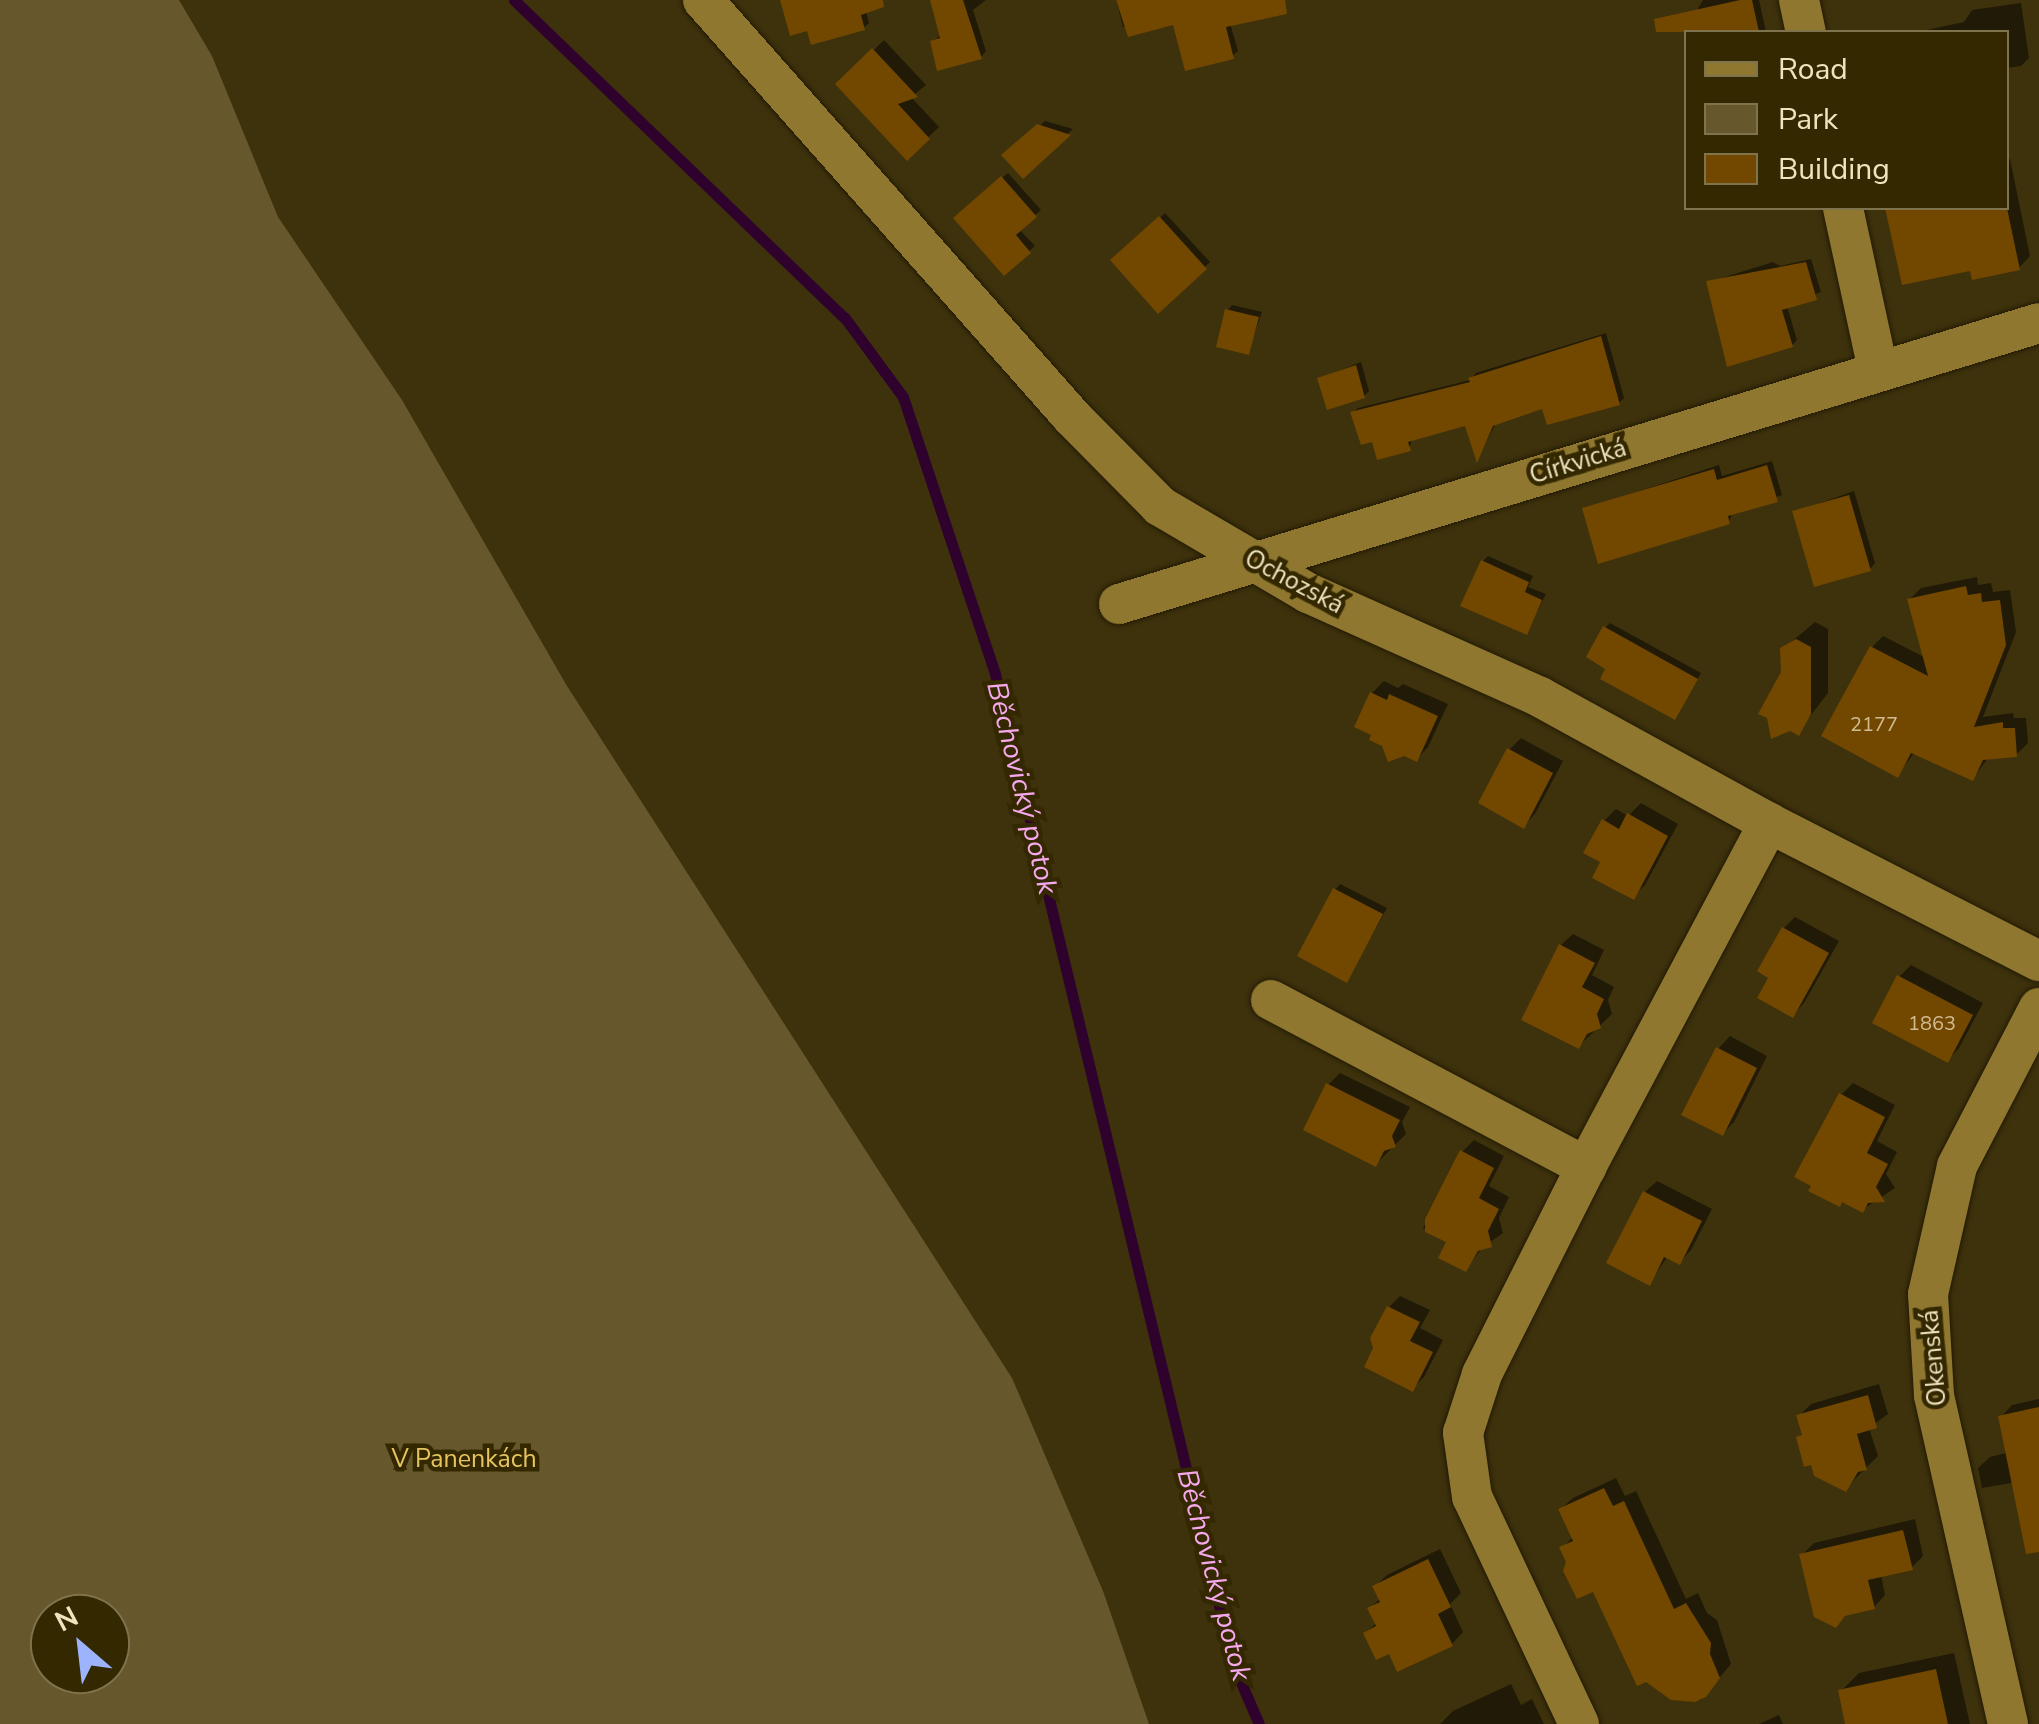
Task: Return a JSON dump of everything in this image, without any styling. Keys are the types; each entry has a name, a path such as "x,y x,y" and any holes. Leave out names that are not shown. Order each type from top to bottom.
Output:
{"street":[{"name":"Ochozská","path":"703,0 1072,418 1160,506 1308,593 1540,697 1769,823 2039,961"},
{"path":"1799,0 1806,30"},
{"path":"1843,210 1878,370"},
{"name":"Církvická","path":"1118,604 2039,323"},
{"path":"1579,1724 1472,1497 1463,1433 1482,1374 1586,1167 1769,823"},
{"path":"1271,1000 1586,1167"},
{"name":"Okenská","path":"2008,1724 1934,1395 1928,1294 1957,1166 2039,1008"}],"green space":[{"name":"V Panenkách","path":"0,0 179,0 212,56 278,217 402,400 567,686 1012,1378 1103,1591 1149,1724 0,1724"}],"building":[{"path":"780,0 883,0 884,7 861,15 865,30 811,45 807,31 790,36"},
{"path":"930,0 963,0 982,59 937,71 930,41 940,38"},
{"path":"1116,0 1285,0 1287,14 1226,27 1234,59 1185,71 1173,25 1128,37"},
{"path":"1752,0 1759,30 1656,32 1654,19"},
{"path":"872,48 918,97 898,104 930,139 907,161 835,84"},
{"path":"1037,124 1071,135 1023,179 1001,155"},
{"path":"1001,176 1037,217 1016,235 1031,253 1004,276 953,218"},
{"path":"1885,210 2007,210 2020,270 1972,280 1970,271 1902,285"},
{"path":"1159,216 1207,269 1158,314 1110,260"},
{"path":"1806,262 1817,300 1782,310 1793,347 1727,367 1706,281"},
{"path":"1225,309 1259,317 1249,355 1216,347"},
{"path":"1601,336 1620,405 1547,425 1542,409 1493,426 1477,463 1465,426 1408,442 1411,451 1377,460 1372,442 1361,445 1350,412 1470,382 1468,378"},
{"path":"1356,365 1365,398 1327,410 1317,378"},
{"path":"1767,465 1778,502 1728,516 1730,524 1598,564 1582,508 1714,469 1717,480"},
{"path":"1849,495 1871,571 1814,587 1792,511"},
{"path":"1481,560 1529,582 1525,592 1542,600 1527,635 1460,606"},
{"path":"1966,586 1968,595 1981,593 1982,602 2000,600 2006,645 1974,727 2003,722 2003,728 2015,728 2017,757 1983,760 1973,781 1911,753 1898,778 1821,736 1870,646 1928,676 1907,599"},
{"path":"1603,626 1698,679 1675,720 1600,679 1605,669 1586,657"},
{"path":"1796,639 1811,647 1811,714 1799,736 1790,731 1771,739 1767,718 1758,714 1781,672 1780,648"},
{"path":"1370,692 1387,700 1389,694 1438,716 1417,762 1404,756 1388,762 1382,746 1354,727"},
{"path":"1507,748 1553,773 1524,829 1478,803"},
{"path":"1627,813 1668,836 1634,900 1592,878 1600,862 1583,853 1602,819 1619,829"},
{"path":"1333,888 1383,914 1347,983 1297,956"},
{"path":"1782,927 1829,953 1793,1018 1757,998 1768,978 1757,971"},
{"path":"1559,944 1595,963 1582,987 1604,999 1597,1014 1601,1028 1587,1034 1579,1049 1521,1020"},
{"path":"1897,975 1973,1015 1948,1063 1872,1023"},
{"path":"1716,1047 1757,1068 1723,1136 1681,1115"},
{"path":"1326,1083 1400,1120 1392,1136 1396,1147 1384,1151 1376,1167 1303,1130"},
{"path":"1839,1093 1885,1117 1867,1153 1888,1164 1876,1187 1885,1202 1868,1203 1863,1213 1808,1191 1811,1186 1794,1177"},
{"path":"1460,1150 1494,1168 1479,1198 1499,1209 1488,1231 1492,1247 1478,1251 1466,1272 1438,1258 1446,1242 1425,1232 1425,1219"},
{"path":"1643,1191 1702,1221 1680,1265 1664,1257 1650,1286 1606,1263"},
{"path":"1387,1306 1420,1322 1410,1341 1433,1352 1413,1392 1364,1367 1373,1348 1370,1338"},
{"path":"1868,1395 1877,1428 1857,1434 1867,1470 1858,1472 1846,1492 1814,1476 1811,1465 1804,1467 1796,1437 1802,1435 1796,1415"},
{"path":"2039,1407 2039,1552 2026,1554 1998,1416"},
{"path":"1604,1488 1613,1506 1624,1501 1674,1609 1686,1603 1711,1643 1710,1654 1720,1678 1706,1697 1695,1702 1671,1700 1646,1682 1637,1686 1593,1592 1577,1599 1563,1571 1566,1562 1559,1547 1573,1541 1558,1509"},
{"path":"1903,1530 1913,1570 1868,1580 1875,1609 1845,1616 1836,1628 1814,1617 1799,1554"},
{"path":"1428,1559 1451,1607 1438,1614 1453,1646 1397,1672 1389,1654 1376,1660 1363,1633 1376,1626 1367,1608 1380,1602 1372,1586"},
{"path":"1936,1669 1948,1724 1845,1724 1838,1690"}],"waterway":[{"name":"Běchovický potok","path":"514,0 845,318 903,397 995,674 1233,1664 1259,1724"}]}
